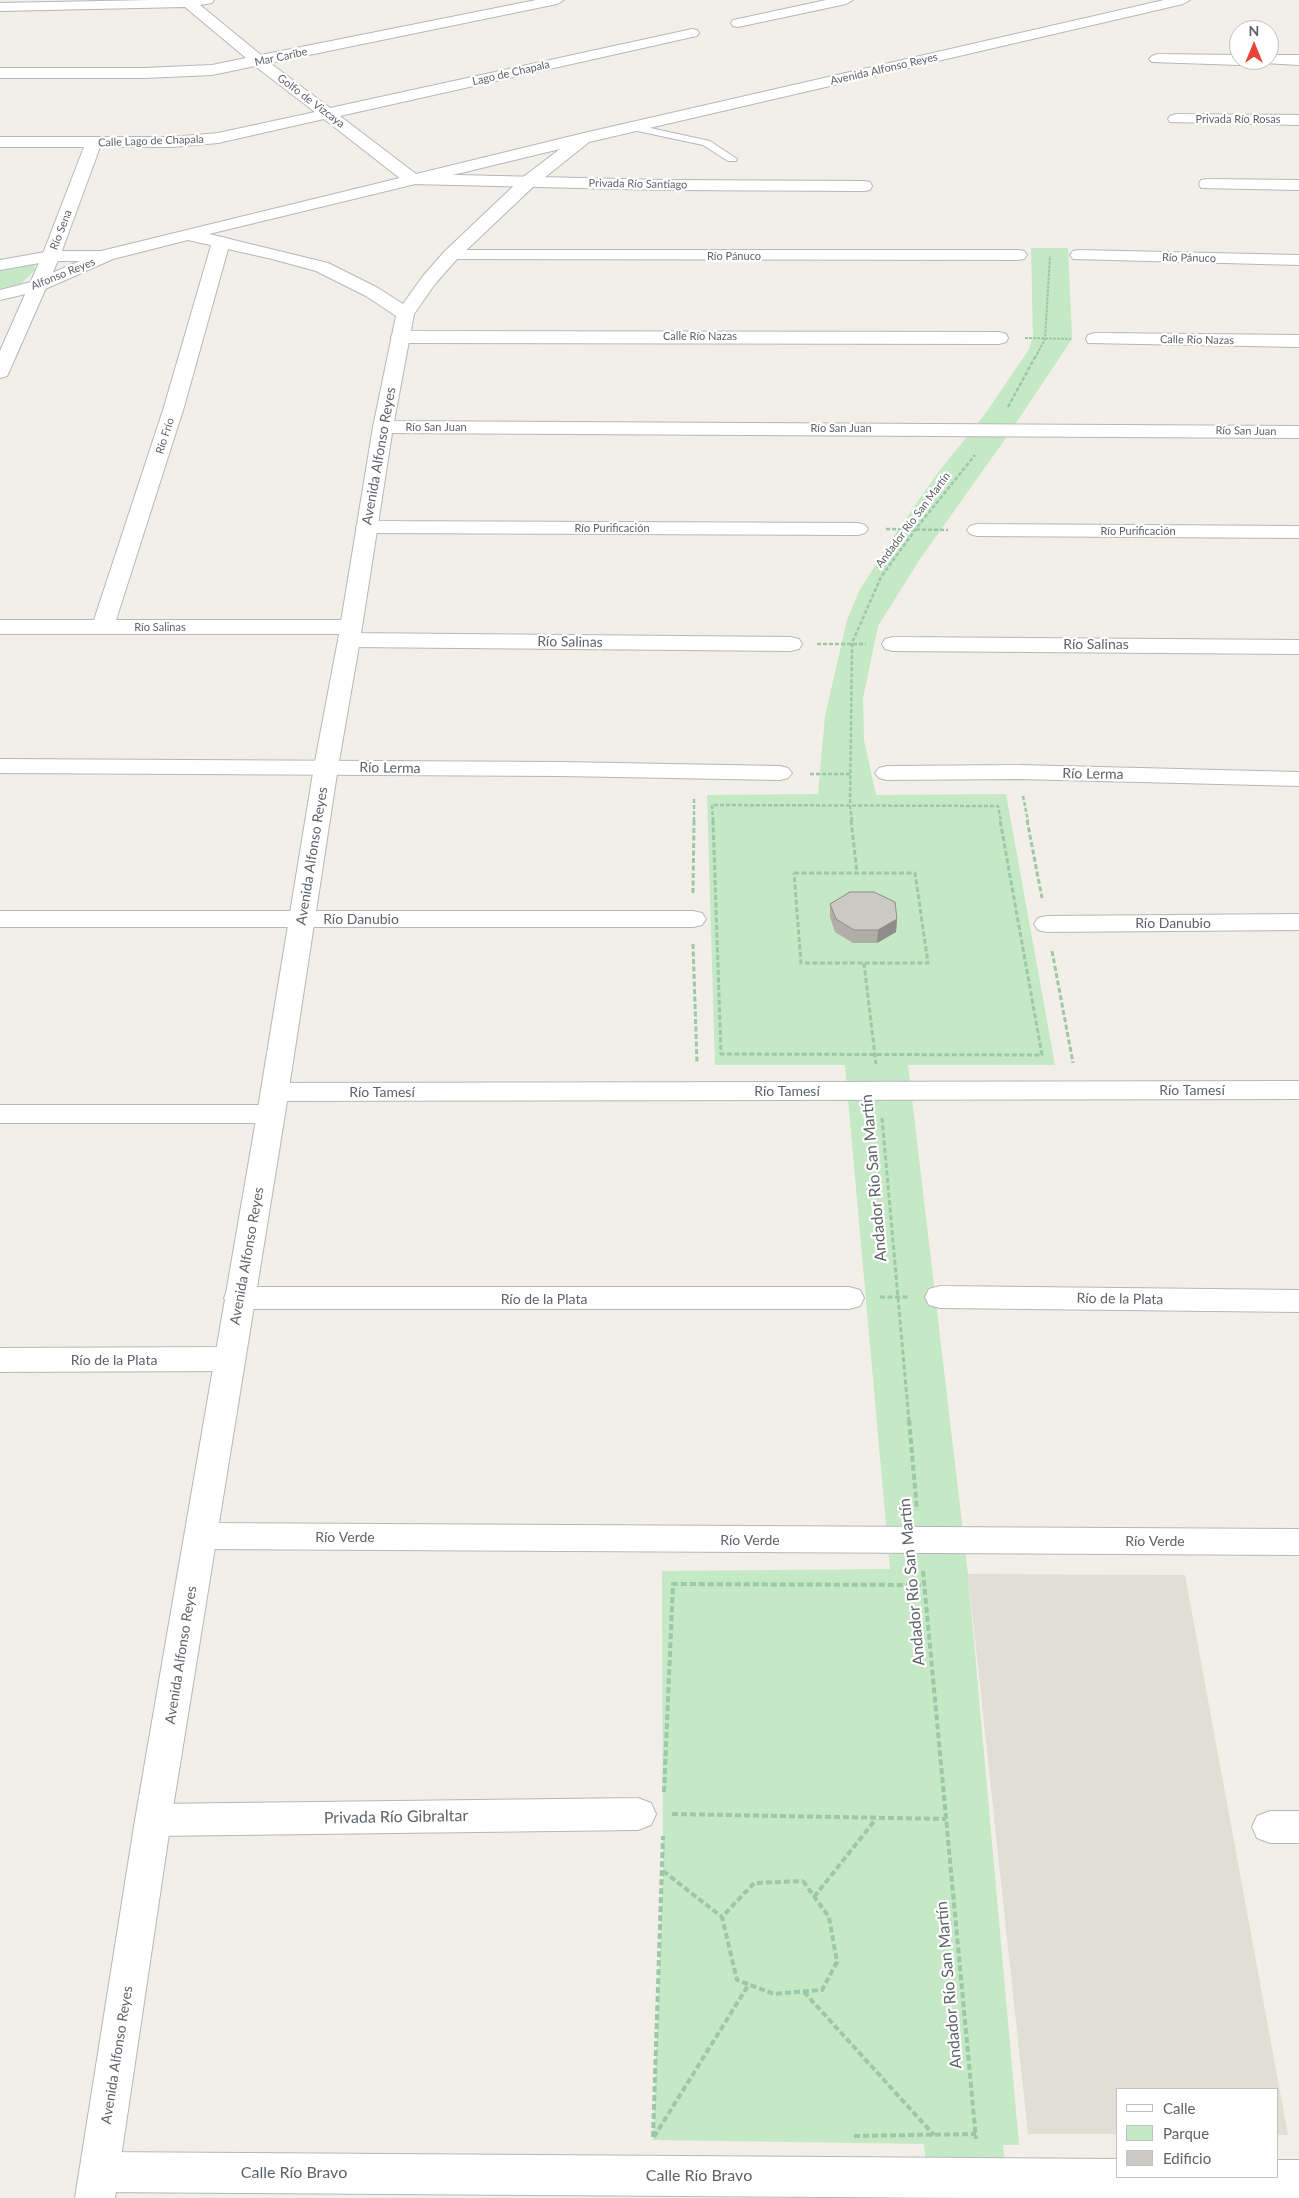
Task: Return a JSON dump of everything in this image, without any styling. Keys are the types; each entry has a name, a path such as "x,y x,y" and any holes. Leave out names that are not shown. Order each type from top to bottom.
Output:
{"street":[{"path":"0,6 188,3 208,0"},
{"name":"Mar Caribe","path":"0,74 177,73 212,70 260,62 556,0"},
{"path":"738,22 846,0"},
{"name":"Avenida Alfonso Reyes","path":"107,255 412,179 1172,1"},
{"name":"Golfo de Vizcaya","path":"188,3 260,62 412,179"},
{"name":"Lago de Chapala","path":"329,114 692,32"},
{"path":"1157,59 1229,60"},
{"path":"1279,60 1299,60"},
{"name":"Calle Lago de Chapala","path":"0,142 196,141 329,114"},
{"name":"Privada Río Rosas","path":"1176,119 1299,120"},
{"name":"Avenida Alfonso Reyes","path":"98,2185 153,1820 273,1103 382,426 403,326 430,280 451,255 528,182 584,138"},
{"name":"Río Sena","path":"0,372 51,256 94,142"},
{"name":"Privada Río Santiago","path":"412,179 664,185 864,186"},
{"path":"1207,184 1299,185"},
{"name":"Avenida Alfonso Reyes","path":"186,234 275,254 322,267 372,292 403,326"},
{"name":"Río Frío","path":"103,627 174,407 221,242"},
{"name":"Alfonso Reyes","path":"0,265 51,256 107,255"},
{"name":"Alfonso Reyes","path":"0,295 37,286 107,255"},
{"name":"Río Pánuco","path":"451,255 1018,256"},
{"name":"Río Pánuco","path":"1079,256 1299,260"},
{"name":"Calle Río Nazas","path":"403,326 999,338"},
{"name":"Calle Río Nazas","path":"1095,339 1299,342"},
{"name":"Río San Juan","path":"382,426 995,428 1299,432"},
{"name":"Río Purificación","path":"366,527 858,529"},
{"name":"Río Purificación","path":"977,530 1299,532"},
{"name":"Río Salinas","path":"0,627 103,627 791,644"},
{"name":"Río Salinas","path":"893,644 1299,646"},
{"name":"Río Lerma","path":"0,766 326,767 780,774"},
{"name":"Río Lerma","path":"887,773 1019,772 1299,779"},
{"name":"Río Danubio","path":"0,919 693,919"},
{"name":"Río Danubio","path":"1047,924 1299,922"},
{"name":"Río Tamesí","path":"0,1114 273,1103 879,1092 1299,1090"},
{"name":"Río de la Plata","path":"940,1297 1299,1301"},
{"name":"Río de la Plata","path":"240,1298 849,1298"},
{"name":"Río de la Plata","path":"0,1360 229,1359"},
{"name":"Río Verde","path":"201,1536 1299,1542"},
{"name":"Privada Río Gibraltar","path":"153,1820 651,1814"},
{"name":"Calle Río Bravo","path":"98,2185 980,2177 1299,2180"}],"lane":[{"path":"632,127 706,143 732,159"}],"path":[{"name":"Andador Río San Martín","path":"857,873 850,806 852,643 881,577 915,530 995,428 1045,339 1050,256 1079,256"},
{"path":"999,338 1095,339"},
{"path":"858,529 977,530"},
{"path":"791,644 893,644"},
{"path":"780,774 887,773"},
{"path":"712,805 998,806"},
{"path":"794,873 857,873 915,873 928,963 801,963 794,873"},
{"name":"Andador Río San Martín","path":"864,963 879,1092 980,2177"},
{"path":"721,1054 1042,1055"},
{"path":"849,1298 940,1297"},
{"path":"653,2140 663,1871 651,1814 673,1584 925,1585"},
{"path":"651,1814 946,1819"},
{"path":"814,1897 877,1818"},
{"path":"663,1871 722,1917 737,1980 774,1994 822,1990 837,1962 829,1917 803,1881 754,1882 722,1917"},
{"path":"653,2140 749,1984"},
{"path":"804,1992 934,2135"},
{"path":"847,2136 976,2134"},
{"path":"653,2140 662,2140"}],"shaded area":[{"path":"968,1574 1185,1575 1288,2135 1279,2135 1279,2088 1116,2088 1116,2134 1028,2134"}],"green space":[{"path":"1031,248 1068,248 1072,339 1006,438 920,559 878,626 863,698 864,740 876,795 1006,794 1055,1065 908,1065 968,1574 1019,2145 1003,2145 1009,2198 929,2198 924,2144 653,2140 663,1871 662,1571 890,1569 845,1065 715,1065 707,795 818,794 825,716 847,620 859,591 898,530 937,474 985,414 1028,351 1033,338"},
{"path":"33,261 35,270 21,284 0,289 0,267"}],"building":[{"path":"850,892 874,892 895,902 897,919 878,930 854,930 836,919 830,904"}]}
